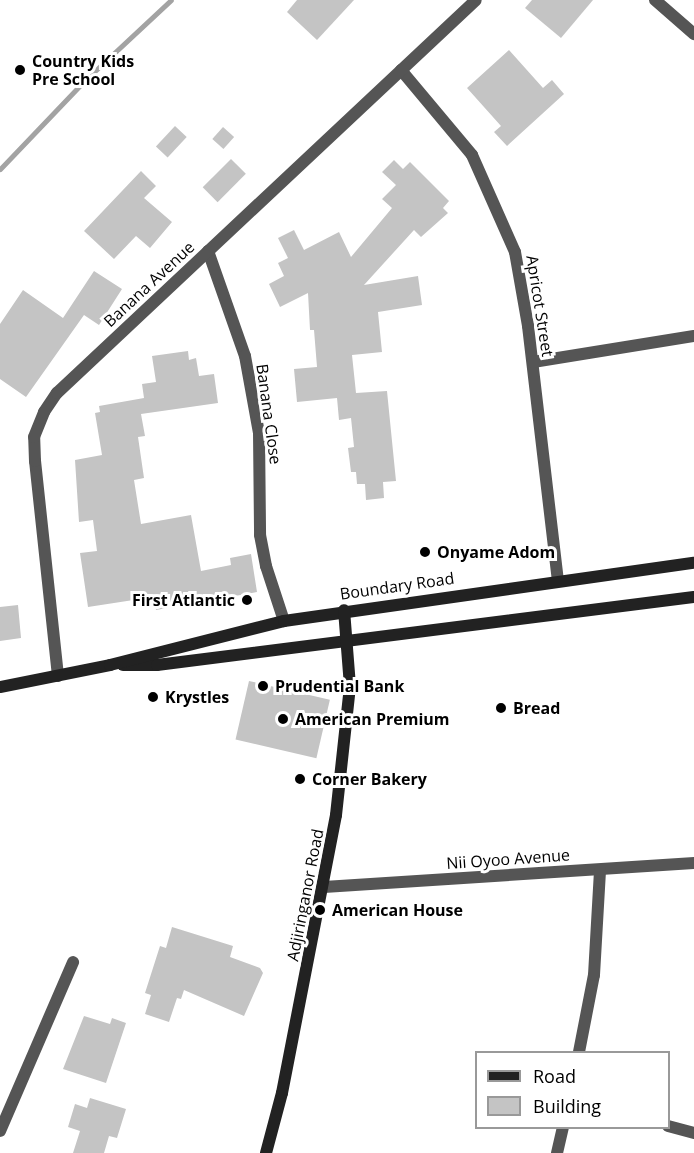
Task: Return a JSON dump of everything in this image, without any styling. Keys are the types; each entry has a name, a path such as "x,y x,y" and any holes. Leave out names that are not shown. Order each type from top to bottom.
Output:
{"main road":[{"name":"Boundary Road","path":"0,687 110,665 284,621 344,610 694,563"},
{"name":"Boundary Road","path":"110,665 157,665 694,597"},
{"name":"Adjiringanor Road","path":"266,1153 324,887 346,739 348,639 344,610"}],"street":[{"name":"Banana Avenue","path":"58,676 34,437 44,412 57,393 476,0"},
{"path":"655,0 694,33"},
{"name":"Apricot Street","path":"400,70 472,155 496,204 514,252 533,362 558,581"},
{"name":"Banana Close","path":"208,251 245,356 259,433 260,535 284,621"},
{"path":"533,362 694,336"},
{"name":"Nii Oyoo Avenue","path":"324,887 694,863"},
{"path":"579,1051 594,975 600,870"},
{"path":"0,1131 73,962"},
{"path":"670,1126 694,1132"},
{"path":"557,1153 563,1129"}],"building":[{"path":"297,0 354,0 317,40 287,12"},
{"path":"532,0 593,0 561,38 525,8"},
{"path":"509,50 543,88 552,80 564,94 507,146 494,132 501,126 467,88"},
{"path":"175,126 187,137 168,157 156,146"},
{"path":"223,127 234,137 223,149 212,139"},
{"path":"231,159 246,174 218,202 203,187"},
{"path":"394,160 403,169 410,162 449,201 443,208 448,213 421,237 414,230 364,285 418,276 422,305 378,312 382,352 352,355 356,393 387,391 396,481 383,482 384,498 366,500 365,484 357,484 356,472 351,472 348,448 354,447 351,418 339,420 337,398 297,402 294,369 317,367 314,330 310,330 308,293 280,307 269,284 284,276 278,263 288,258 278,238 294,230 304,250 339,232 351,257 392,208 382,199 396,185 382,172"},
{"path":"141,171 156,186 144,198 172,222 150,248 136,236 114,259 84,231"},
{"path":"94,271 122,289 99,325 84,315 26,397 0,379 0,324 23,290 63,318"},
{"path":"188,351 189,360 196,358 199,376 214,374 218,403 141,414 145,436 138,437 144,478 134,480 141,524 191,515 201,571 231,565 230,558 251,554 257,592 156,610 153,597 88,607 80,553 97,551 93,520 79,522 75,460 102,455 95,413 100,412 99,406 144,398 142,384 156,382 152,356"},
{"path":"18,605 21,638 0,641 0,607"},
{"name":"American Premium","path":"249,681 330,700 316,758 236,739"},
{"path":"172,927 233,946 230,957 260,968 263,973 244,1016 184,990 181,999 177,998 169,1022 145,1014 151,995 145,993 160,946 166,948"},
{"path":"84,1016 110,1024 112,1018 126,1023 106,1083 63,1069"},
{"path":"90,1098 126,1109 117,1138 109,1136 104,1153 73,1153 80,1131 68,1127 75,1104 87,1108"}],"waterway":[{"path":"0,169 83,82 171,0"}],"place":[{"name":"Country Kids Pre School","path":"20,70"},
{"name":"Onyame Adom","path":"425,552"},
{"name":"First Atlantic","path":"247,600"},
{"name":"Prudential Bank","path":"263,686"},
{"name":"Krystles","path":"153,697"},
{"name":"Bread","path":"501,708"},
{"name":"American Premium","path":"283,719"},
{"name":"Corner Bakery","path":"300,779"},
{"name":"American House","path":"320,910"}]}
